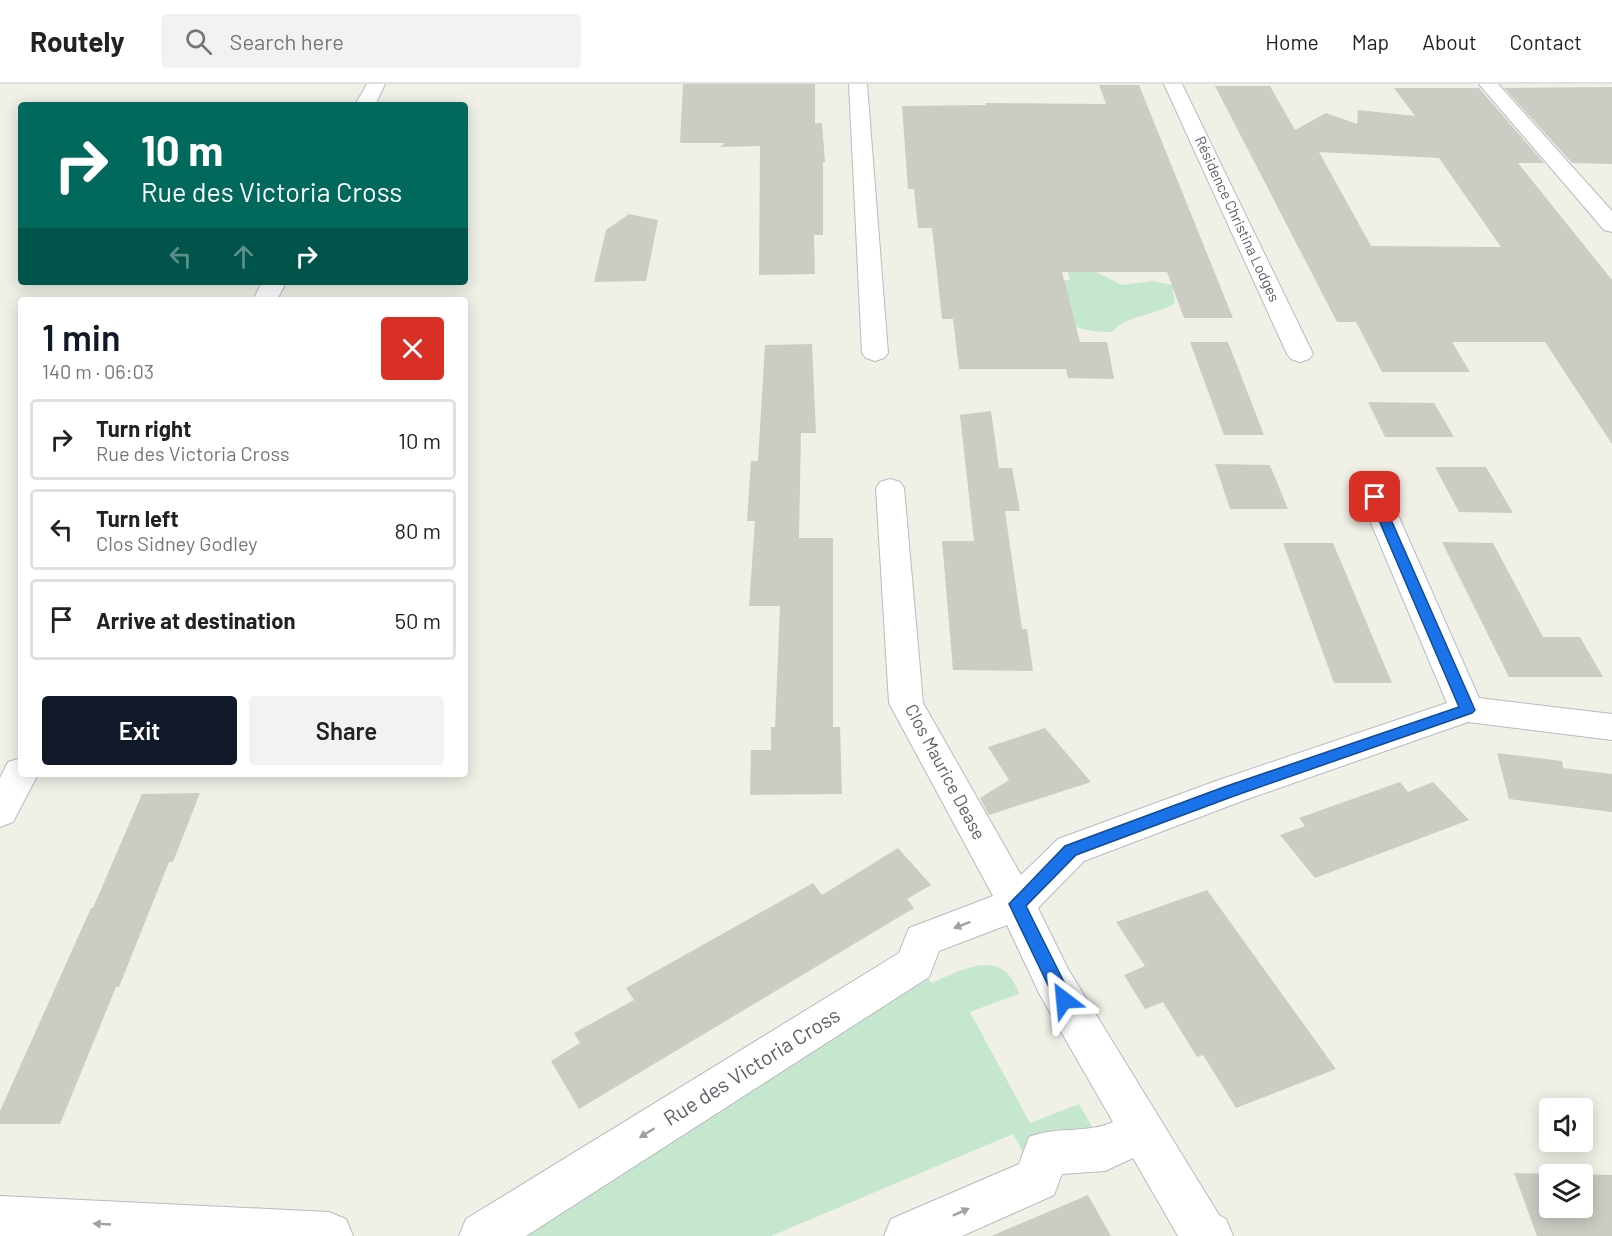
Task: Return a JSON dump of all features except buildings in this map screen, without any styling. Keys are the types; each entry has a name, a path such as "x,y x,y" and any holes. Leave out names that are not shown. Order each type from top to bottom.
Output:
{"street":[{"path":"367,102 376,84"},
{"path":"858,84 876,353"},
{"name":"Résidence Christina Lodges","path":"1173,84 1300,354"},
{"path":"1488,84 1612,225"},
{"name":"Clos Maurice Dease","path":"890,488 906,703 1017,904"},
{"path":"1375,497 1467,710"},
{"name":"Rue des Victoria Cross","path":"483,1236 915,964 923,940 1017,904 1071,850 1229,791 1467,710 1612,727"},
{"path":"0,812 18,777"},
{"path":"1017,904 1054,982 1202,1232 1209,1236"},
{"path":"908,1236 1038,1179 1046,1153 1105,1149 1141,1131"},
{"path":"0,1219 329,1236"}],"green space":[{"path":"1062,252 1093,262 1096,272 1122,285 1153,281 1172,285 1175,303 1134,318 1118,326 1112,332 1075,326 1063,314 1048,281 1070,280"},
{"path":"915,964 932,983 957,972 982,965 1003,970 1012,979 1019,994 970,1012 1030,1123 1079,1104 1105,1149 1038,1179 1013,1134 771,1236 483,1236"}],"route":[{"path":"1064,1000 1017,904 1071,850 1229,791 1467,710 1375,497"}]}
